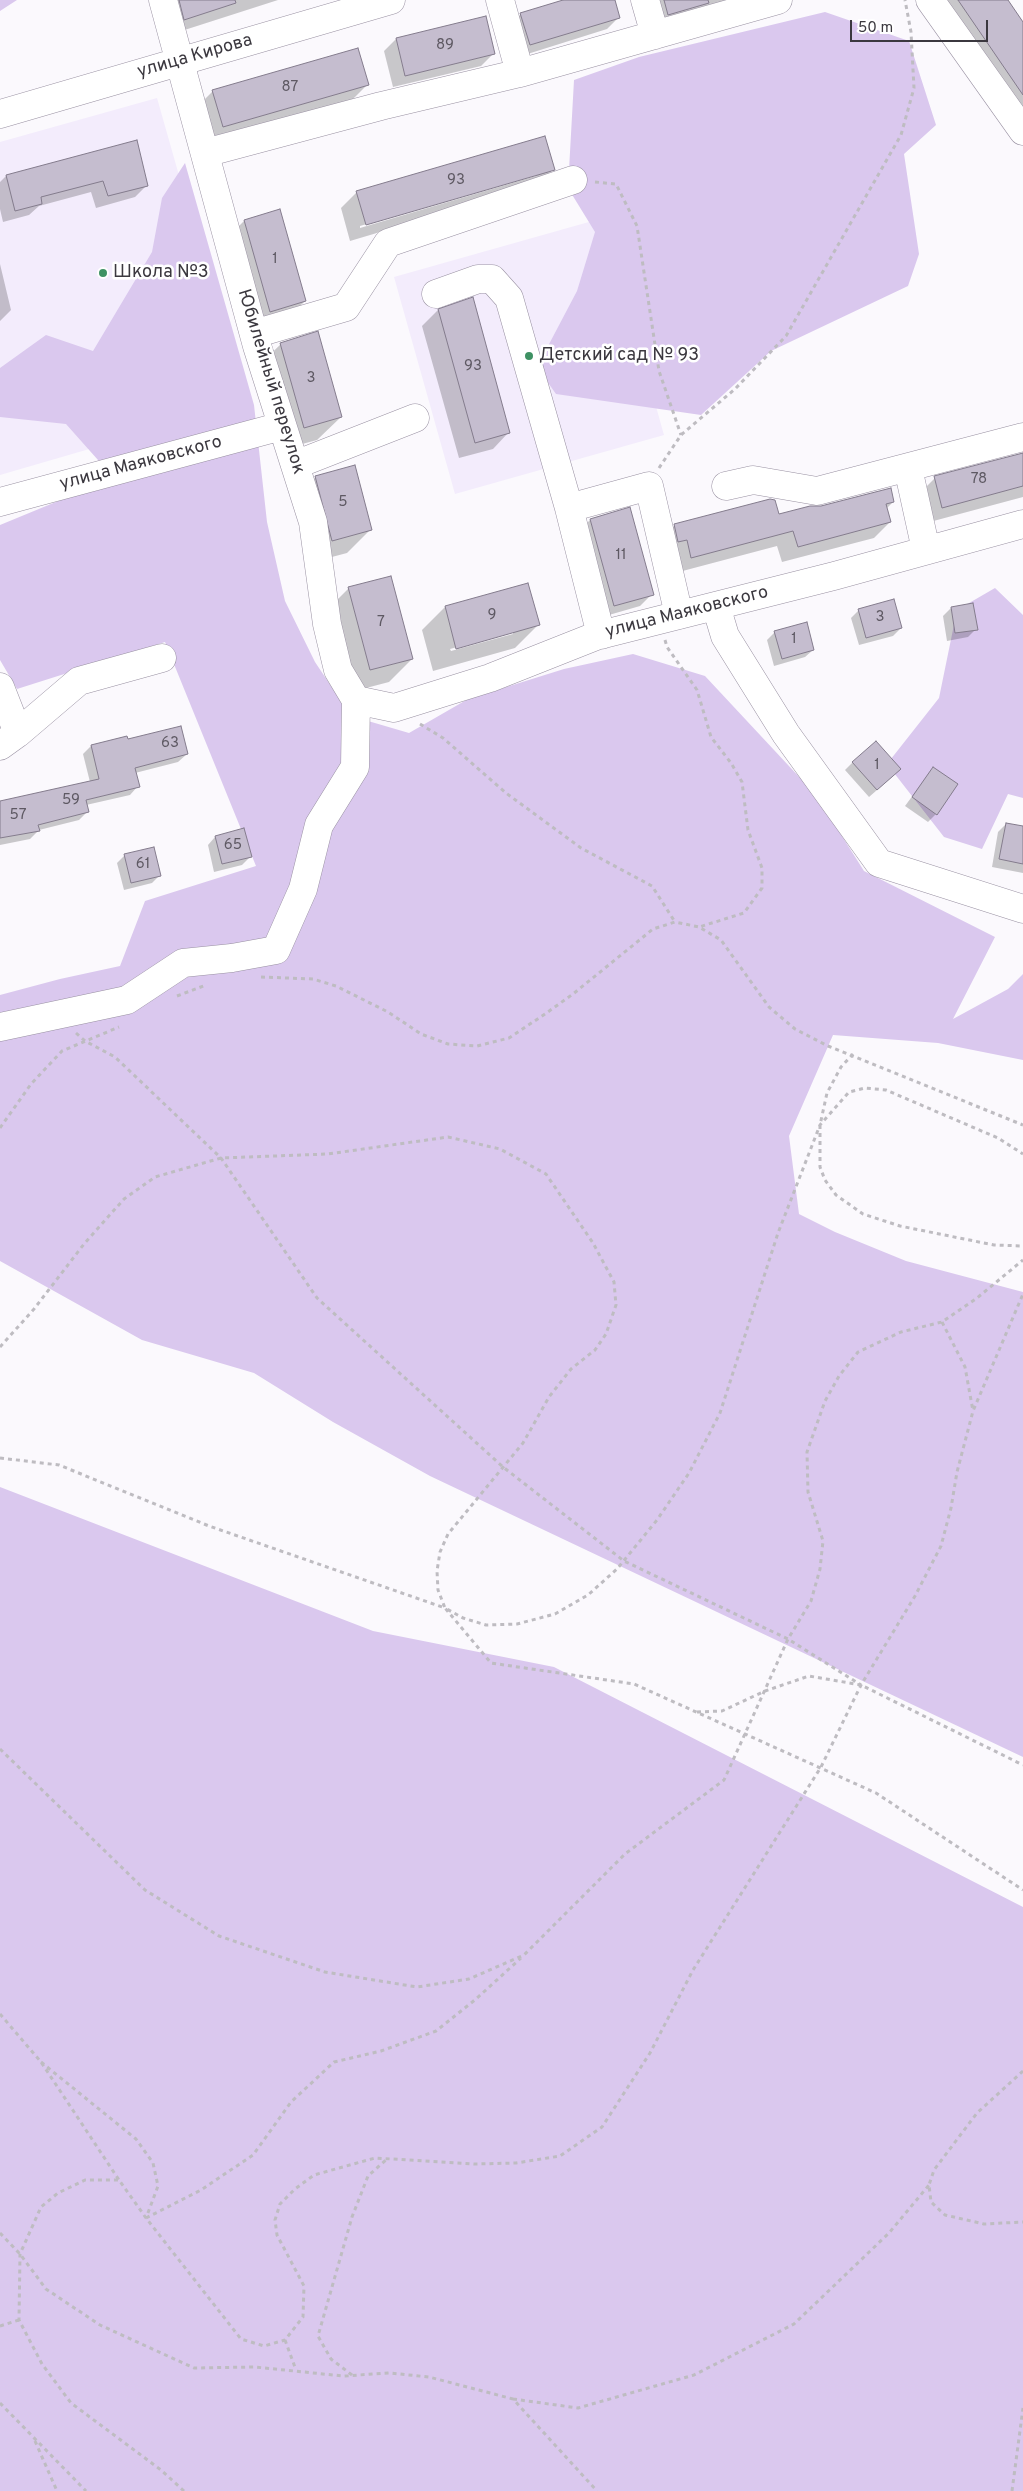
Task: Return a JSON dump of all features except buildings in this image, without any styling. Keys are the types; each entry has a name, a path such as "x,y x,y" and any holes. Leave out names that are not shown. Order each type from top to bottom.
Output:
{"street":[{"name":"Юбилейный переулок","path":"163,0 254,334 313,522 327,624 338,670 356,700"},
{"path":"500,0 520,73"},
{"path":"646,0 655,35"},
{"path":"205,152 380,106 520,73 778,0"},
{"path":"930,0 1023,131"},
{"name":"улица Кирова","path":"0,114 378,2"},
{"path":"254,334 346,307 388,243 573,180"},
{"path":"436,294 478,279 492,279 509,298 569,508 602,635"},
{"path":"295,465 415,418"},
{"name":"улица Маяковского","path":"0,502 282,426"},
{"path":"726,486 753,480 817,491 1023,437"},
{"path":"908,468 926,550"},
{"path":"569,508 649,486 669,618"},
{"name":"улица Маяковского","path":"356,700 394,708 490,678 602,635 1023,524"},
{"path":"716,606 724,636 786,734 879,863 1023,908"},
{"path":"0,687 9,739 79,681 162,658"},
{"path":"0,1027 127,1000 184,963 232,958 276,950 303,889 319,825 355,767 356,700"}],"path":[{"path":"649,486 681,434 735,389 786,336 902,135 914,88 911,32 905,0"},
{"path":"573,180 616,184 638,226 659,371 681,434"},
{"path":"669,618 667,646 697,690 711,737 742,782 748,830 762,868 762,888 744,913 699,927"},
{"path":"394,708 443,738 506,793 581,848 652,886 675,922"},
{"path":"252,977 313,979 388,1012 421,1034 448,1044 476,1046 509,1038 573,994 653,929 675,922 699,927 721,940 769,1006 795,1028 828,1046 853,1054 1023,1125"},
{"path":"176,996 210,983"},
{"path":"0,1128 31,1084 62,1051 120,1026"},
{"path":"73,1030 85,1041 115,1057 221,1158 318,1298 504,1467 624,1561 788,1639 861,1685 1023,1765"},
{"path":"0,1458 59,1465 209,1526 445,1608 463,1618 486,1625 517,1624 555,1614 588,1595 624,1561 657,1520 689,1473 720,1413 778,1233 820,1125 827,1093 841,1067 853,1054"},
{"path":"1023,1154 998,1138 886,1090 865,1088 849,1092 820,1125 820,1166 825,1180 836,1195 863,1214 900,1226 952,1238 994,1245 1023,1246"},
{"path":"0,1347 34,1309 84,1244 124,1199 155,1177 221,1158 328,1154 448,1138 500,1149 546,1174 594,1243 614,1282 616,1305 606,1334 601,1342 595,1350 571,1369 548,1398 523,1443 448,1534 440,1552 437,1571 438,1590 445,1608 491,1663 634,1684 876,1793 1023,1890"},
{"path":"146,2218 201,2190 253,2154 292,2102 334,2062 381,2051 436,2030 476,1999 524,1955 626,1854 724,1780 788,1639 811,1601 820,1569 824,1541 808,1492 807,1452 825,1401 839,1376 858,1352 901,1332 942,1322 977,1298 1023,1260"},
{"path":"0,2014 41,2062 146,2218 241,2339 264,2346 285,2340 303,2318 304,2286 276,2235 275,2220 280,2204 295,2189 314,2175 375,2158 475,2164 525,2162 560,2156 602,2127 650,2053 693,1970 821,1768 861,1685 915,1596 941,1546 973,1411 1023,1294"},
{"path":"942,1322 965,1366 973,1411"},
{"path":"697,1712 722,1711 765,1690 810,1676 861,1685"},
{"path":"0,1749 145,1890 219,1936 325,1972 417,1987 469,1979 524,1955"},
{"path":"41,2062 136,2139 153,2163 158,2186 146,2218"},
{"path":"0,2234 20,2254 46,2289 100,2325 194,2368 255,2366 352,2375 390,2373 429,2377 512,2399 578,2408 694,2375 794,2324 889,2233 929,2185 934,2170 977,2113 1023,2071"},
{"path":"352,2375 331,2359 318,2336 350,2226 368,2176 387,2159"},
{"path":"119,2180 85,2180 58,2193 41,2207 20,2254 19,2320 42,2364 71,2403 161,2470 184,2491"},
{"path":"929,2185 931,2202 945,2215 984,2224 1023,2222"},
{"path":"0,2326 19,2320"},
{"path":"285,2340 296,2370"},
{"path":"512,2399 597,2491"},
{"path":"0,2403 86,2491"},
{"path":"1012,2491 1023,2408"},
{"path":"34,2438 57,2491"}],"shaded area":[{"path":"0,0 17,0 0,11"},
{"path":"825,12 909,41 936,125 904,154 919,254 908,286 771,351 701,415 556,394 537,367 577,291 595,232 568,188 574,80 639,57"},
{"name":"Школа №3","path":"157,98 244,404 0,475 0,142"},
{"path":"185,163 254,405 267,522 285,601 315,662 351,716 409,733 468,699 564,669 633,654 705,676 816,795 864,871 995,937 953,1019 1008,989 1023,974 1023,1060 938,1043 833,1035 789,1136 799,1214 835,1232 906,1261 1023,1292 1023,1757 430,1476 333,1422 254,1373 142,1340 0,1261 0,995 120,966 145,901 256,866 165,642 17,689 0,660 0,525 114,478 66,424 0,417 0,368 46,335 93,351 152,252 162,198"},
{"name":"Детский сад № 93","path":"603,218 664,435 455,494 394,277"},
{"path":"995,588 1023,615 1023,798 1008,794 982,849 944,837 887,764 939,698 957,610"},
{"path":"0,1487 373,1631 554,1667 1023,1907 1023,2491 0,2491"}],"place":[{"name":"Школа №3","path":"103,273"},
{"name":"Детский сад № 93","path":"529,356"}]}
